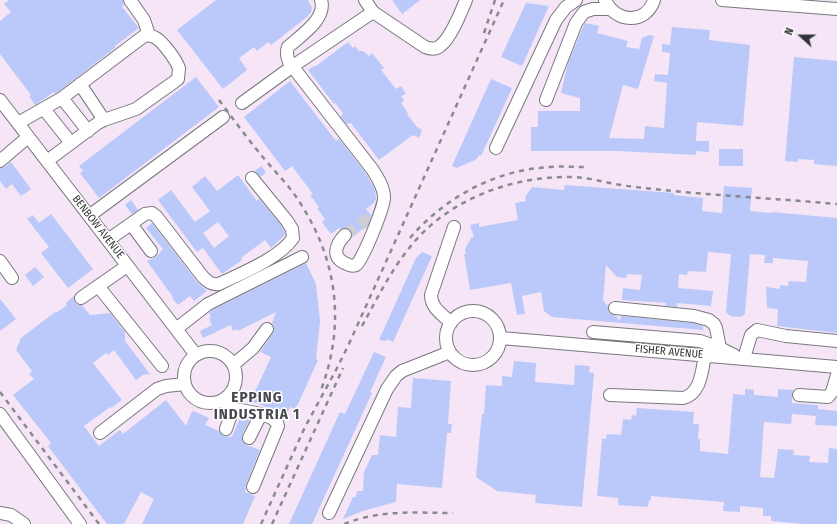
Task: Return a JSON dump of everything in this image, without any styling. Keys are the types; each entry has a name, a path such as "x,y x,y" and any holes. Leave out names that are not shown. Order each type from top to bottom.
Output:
{"lane":[{"path":"130,0 144,20 149,35"},
{"path":"321,0 322,10 320,16 316,22 288,47 286,51 287,57 376,176 384,191 385,198 377,213 363,255 354,266 340,260 337,255 339,242 345,235"},
{"path":"365,0 373,12 430,49 439,46 445,41 466,0"},
{"path":"496,148 556,20 566,7 576,0"},
{"path":"546,100 576,23 584,12 608,4 616,14 625,18 634,18 641,16 648,11 654,0"},
{"path":"722,0 808,3 836,6"},
{"path":"242,103 293,66 373,12"},
{"path":"18,123 62,98 144,36 149,35 158,39 177,63 179,68 178,79 170,86 136,109 104,120 47,161"},
{"path":"80,84 104,120"},
{"path":"62,98 88,131"},
{"name":"BENBOW AVENUE","path":"0,100 196,355"},
{"path":"44,109 71,143"},
{"path":"89,216 223,117"},
{"path":"0,161 28,137"},
{"path":"108,240 131,224 149,213 152,213 156,216 203,277 214,285 219,284 264,262 283,248 292,238 292,229 287,221 252,178"},
{"path":"131,224 151,251"},
{"path":"451,323 433,306 431,295 454,227"},
{"path":"176,329 208,304 302,257"},
{"path":"0,261 12,278"},
{"path":"81,298 127,266"},
{"path":"98,286 162,366"},
{"path":"615,308 694,316 709,320 716,328 720,348"},
{"path":"476,310 486,313 499,327 501,338 496,354 490,360 480,364 471,365 460,362 452,356 447,347 447,330 451,323 457,316 467,311 476,310"},
{"path":"233,365 252,348 267,329"},
{"path":"593,332 700,341 742,358 751,335 757,330 786,336 837,341"},
{"name":"FISHER AVENUE","path":"501,338 837,367"},
{"path":"205,352 215,352 224,355 233,365 236,380 233,389 223,400 210,404 200,402 192,397 186,389 184,380 185,370 189,362 196,355 205,352"},
{"path":"329,513 387,389 396,376 402,371 450,352"},
{"path":"610,395 689,397 694,393 698,384 705,355"},
{"path":"799,395 828,396 832,392 837,375"},
{"path":"100,433 157,389 166,386 185,384"},
{"path":"223,400 230,408 260,414 275,420 277,423 278,426 253,487"},
{"path":"226,429 234,409"},
{"path":"0,414 80,524"},
{"path":"249,438 260,414"},
{"path":"0,513 11,515 24,524"}],"shaded area":[{"path":"0,0 837,0 837,524 0,524"}],"building":[{"path":"9,0 123,0 124,5 122,7 139,28 58,92 55,94 54,92 35,105 29,96 31,95 0,54 0,21 11,12 4,4"},
{"path":"216,0 308,0 312,8 307,17 271,45 268,42 257,51 254,47 239,58 247,70 223,89 177,30"},
{"path":"392,0 420,0 402,14"},
{"path":"526,3 549,6 522,66 501,57"},
{"path":"585,23 599,26 597,33 628,41 626,47 639,49 642,38 649,35 654,36 638,89 623,85 609,138 644,139 645,126 664,128 667,83 654,81 655,74 668,75 670,53 662,52 662,44 670,45 672,27 710,30 709,40 750,45 743,126 697,122 696,141 709,141 709,152 696,151 696,155 618,151 531,151 531,127 538,127 538,111 580,111 580,98 561,93 568,63"},
{"path":"348,42 353,48 355,46 359,51 363,51 369,56 372,53 384,68 381,70 396,89 401,86 406,94 401,96 404,100 401,103 417,127 422,130 419,138 413,135 379,160 351,123 346,124 341,117 343,113 335,103 334,104 308,70 316,66"},
{"path":"794,57 837,61 837,166 814,164 814,160 798,159 798,162 785,161"},
{"path":"196,77 219,107 99,198 80,173 83,171 79,166"},
{"path":"491,79 512,88 481,156 479,155 477,159 457,168 452,166"},
{"path":"290,81 336,141 339,139 364,171 375,189 376,200 366,209 371,215 368,225 352,237 350,230 346,228 339,228 331,234 322,222 325,219 317,208 319,207 310,195 313,194 292,166 285,171 244,117"},
{"path":"719,149 743,149 743,166 719,166"},
{"path":"11,162 31,189 21,196 12,184 6,189 0,181 0,168 5,167"},
{"path":"261,166 266,172 261,177 255,171"},
{"path":"238,175 257,201 259,199 285,232 285,235 271,248 265,240 241,258 242,260 222,274 203,248 197,252 158,200 171,190 195,222 210,211 192,187 205,176 217,191","holes":["218,222 229,236 214,248 203,233"]},
{"path":"565,185 674,193 674,195 703,198 702,211 722,213 724,186 752,188 750,211 837,218 837,333 777,326 778,309 767,308 766,287 780,289 780,285 788,286 789,281 806,282 808,261 773,258 773,263 764,263 765,255 750,254 745,313 740,317 730,316 726,312 731,254 708,252 706,272 688,271 687,275 679,274 678,288 713,291 711,306 677,303 677,307 666,306 666,303 622,300 623,288 640,290 642,275 627,274 626,278 617,277 606,265 603,300 608,306 609,313 616,316 620,321 621,316 693,323 703,326 703,330 552,317 544,311 541,292 522,296 525,314 517,315 511,283 470,290 464,254 466,254 465,249 471,238 474,237 470,225 479,223 479,227 518,220 515,203 526,201 525,197 532,187 564,190"},
{"path":"131,200 138,210 132,214 125,205"},
{"path":"51,214 93,269 68,288 41,253 49,247 27,219 33,215 39,223"},
{"path":"152,223 197,282 207,291 194,301 190,296 178,305 147,261 156,257 163,249 146,228"},
{"path":"422,252 432,256 393,342 387,339 386,341 379,340 416,258"},
{"path":"306,263 316,284 320,321 316,359 318,360 298,404 295,409 290,407 286,416 247,399 250,392 254,394 271,357 260,352 273,333 274,326 272,323 276,312 238,331 237,329 233,331 231,325 203,338 200,331 212,325 209,318 211,317 209,313 212,310"},
{"path":"35,267 44,277 33,286 25,275"},
{"path":"74,296 75,303 82,305 90,315 110,313 125,332 125,341 150,374 143,375 136,380 114,350 108,355 106,353 93,363 122,400 84,426 99,446 120,430 123,434 166,400 186,426 192,411 196,412 209,418 205,425 219,431 224,436 232,437 240,418 250,419 242,435 243,442 246,445 260,450 246,484 245,492 255,496 243,524 142,524 154,499 141,492 124,524 107,524 48,446 51,443 13,395 34,379 29,374 32,371 16,350 21,338 55,312 56,313 67,305 66,303"},
{"path":"0,299 16,319 0,331"},
{"path":"374,352 386,357 370,392 372,393 312,524 289,524 340,412 345,414"},
{"path":"514,361 536,363 535,382 574,385 575,365 590,366 589,372 594,373 582,507 535,503 536,495 497,491 476,477 486,385 502,386 502,376 512,377"},
{"path":"413,378 451,381 448,424 452,424 451,433 447,433 442,488 397,484 396,502 363,511 343,519 353,497 356,497 357,491 363,491 364,472 372,455 378,455 380,435 396,437 398,407 411,408"},
{"path":"745,389 754,390 754,395 778,397 778,389 793,390 792,403 818,405 818,409 837,411 837,426 815,425 816,416 792,414 791,424 764,422 760,477 774,478 778,449 794,450 793,455 810,456 809,462 828,463 829,448 837,449 837,524 804,524 771,521 771,516 763,516 763,508 740,506 740,512 723,511 724,502 651,496 648,507 618,505 618,498 597,496 602,439 606,439 607,434 621,435 623,419 631,420 632,415 636,416 637,408 694,412 693,424 699,424 698,439 700,439 700,451 728,454 733,394 745,395"}],"tunnel":[{"path":"345,235 373,216"}],"railway":[{"path":"484,33 495,0"},
{"path":"261,524 305,427 348,346 504,0"},
{"path":"219,100 298,199 324,250 334,295 335,319 329,366 321,390"},
{"path":"410,238 439,210 473,188 492,180 511,173 531,169 585,167"},
{"path":"362,326 386,282 415,241 448,212 486,192 507,185 528,180 572,177 660,190 837,204"},
{"path":"272,524 343,368"},
{"path":"0,392 99,524"},
{"path":"344,524 358,519 385,514 453,513"}],"district":[{"name":"EPPING INDUSTRIA 1","path":"257,406"}]}
